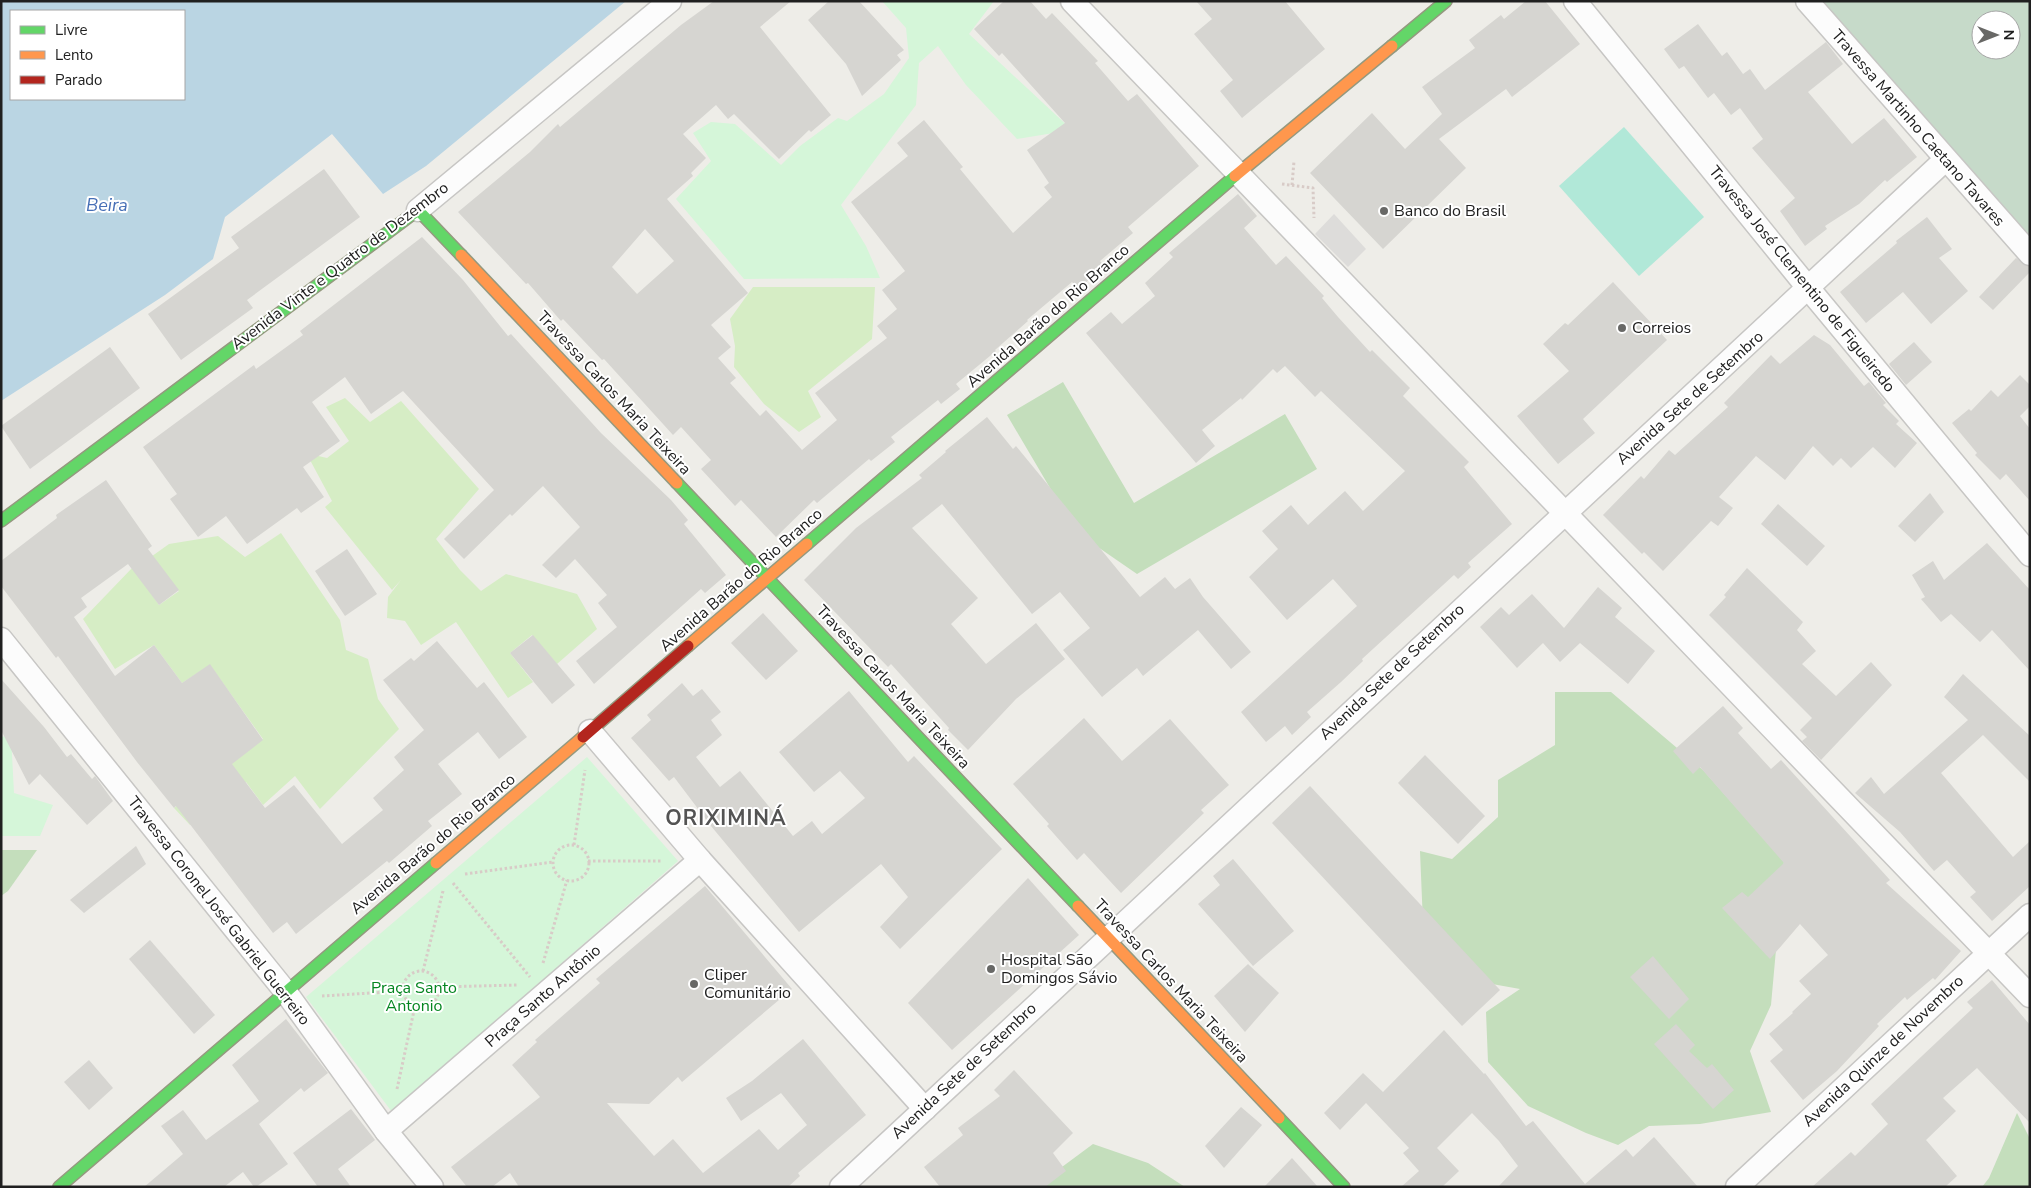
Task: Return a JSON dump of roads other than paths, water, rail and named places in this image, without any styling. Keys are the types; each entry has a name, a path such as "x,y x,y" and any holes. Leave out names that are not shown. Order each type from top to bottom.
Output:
{"street":[{"name":"Avenida Vinte e Quatro de Dezembro","path":"1,521 418,210 670,1"},
{"path":"1072,1 1239,172 2030,996"},
{"name":"Avenida Barão do Rio Branco","path":"59,1187 1239,172 1446,1"},
{"name":"Travessa José Clementino de Figueiredo","path":"1576,1 1809,289 2030,555"},
{"name":"Travessa Martinho Caetano Tavares","path":"1807,1 2030,254"},
{"name":"Avenida Sete de Setembro","path":"841,1187 1107,937 1565,512 1809,289 1946,160"},
{"name":"Travessa Carlos Maria Teixeira","path":"418,210 1344,1187"},
{"name":"Travessa Coronel José Gabriel Guerreiro","path":"1,639 285,991 386,1131 432,1187"},
{"path":"590,731 700,860 925,1109"},
{"name":"Praça Santo Antônio","path":"386,1131 700,860"},
{"name":"Avenida Quinze de Novembro","path":"1737,1187 2030,915"}],"water":[{"name":"Beira","path":"1,1 626,1 426,166 383,194 332,134 225,217 213,259 165,295 1,401"}],"place":[{"name":"Banco do Brasil","path":"1384,211"},
{"name":"Correios","path":"1622,328"},
{"name":"Hospital São Domingos Sávio","path":"991,969"},
{"name":"Cliper Comunitário","path":"694,984"}],"district":[{"name":"ORIXIMINÁ","path":"726,818"}],"park label":[{"name":"Praça Santo Antonio","path":"414,997"}]}
